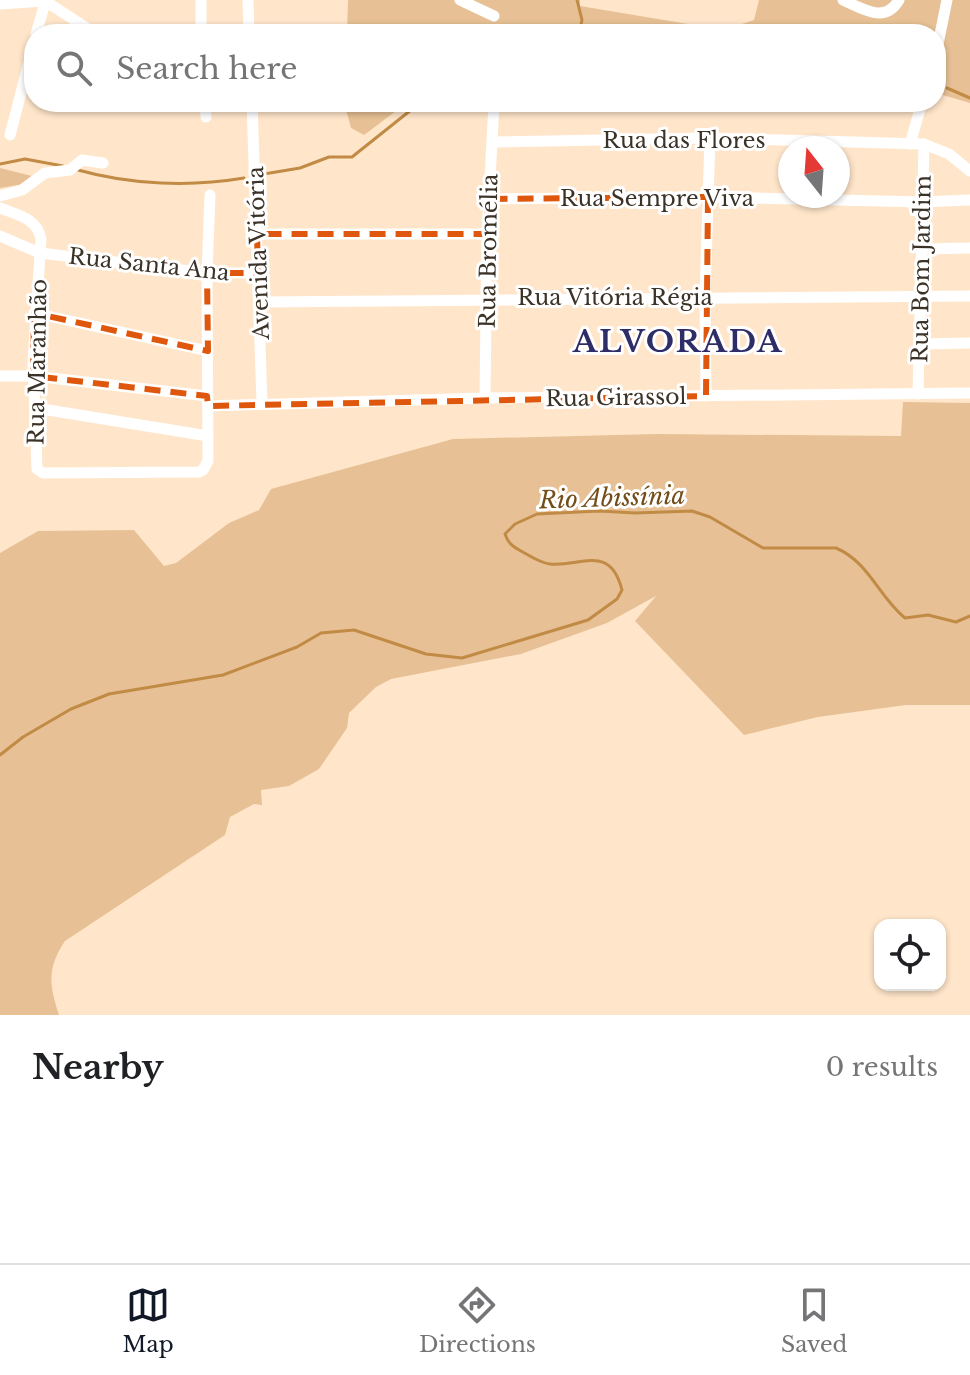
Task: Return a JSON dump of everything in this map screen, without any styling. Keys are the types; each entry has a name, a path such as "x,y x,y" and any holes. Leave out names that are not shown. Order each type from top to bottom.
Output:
{"street":[{"path":"201,0 201,24"},
{"path":"248,0 249,24"},
{"path":"460,0 494,16"},
{"path":"843,0 874,14 892,10 899,0"},
{"path":"942,24 947,0"},
{"path":"0,4 46,1 81,24"},
{"path":"39,24 46,1"},
{"path":"10,135 24,81"},
{"path":"206,112 206,117"},
{"name":"Avenida Vitória","path":"252,112 262,403"},
{"name":"Rua Bromélia","path":"485,398 488,199 494,112"},
{"path":"910,144 919,112"},
{"path":"706,396 705,297 710,138"},
{"name":"Rua das Flores","path":"492,142 710,138 924,144"},
{"path":"924,144 949,154 970,171"},
{"name":"Rua Bom Jardim","path":"918,394 924,144"},
{"path":"0,196 22,190 45,173 67,170 82,160 103,163"},
{"path":"36,408 208,436 210,195"},
{"name":"Rua Sempre Viva","path":"488,199 708,197 922,202 970,200"},
{"path":"0,208 36,224 41,239 40,253"},
{"path":"257,234 487,234"},
{"name":"Rua Santa Ana","path":"0,236 40,253 207,273 258,273"},
{"path":"922,249 970,248"},
{"name":"Rua Maranhão","path":"40,253 34,313 33,376 36,465 39,471 199,472 208,461 208,436"},
{"name":"Rua Vitória Régia","path":"259,302 970,296"},
{"path":"34,313 208,351"},
{"path":"919,344 970,343"},
{"name":"Rua Girassol","path":"0,376 33,376 208,401 262,403 970,393"}],"highlighted area":[{"path":"708,197 706,396 208,406 207,396 33,376 34,313 208,351 207,273 258,273 257,234 487,234 488,199"}],"shaded area":[{"path":"348,0 580,0 580,6 688,24 347,24"},
{"path":"759,0 970,0 970,103 946,96 946,24 742,24 754,20"},
{"path":"347,112 395,112 364,135 351,128"},
{"path":"0,168 32,176 29,183 0,188"},
{"path":"903,402 970,403 970,705 906,705 818,717 744,735 635,621 656,596 607,623 521,654 391,679 376,687 349,713 347,728 319,769 289,786 261,790 262,805 254,804 230,817 225,835 65,941 55,960 52,976 59,1015 0,1015 0,553 38,531 134,530 164,566 176,563 229,523 259,510 271,489 453,439 656,434 901,436"}],"waterway":[{"path":"577,0 581,24"},
{"path":"947,88 970,98"},
{"path":"264,174 300,168 329,157 352,157 408,112"},
{"path":"0,164 25,159 63,166"},
{"path":"78,170 119,179 161,183 203,183 244,178"},
{"name":"Rio Abissínia","path":"0,755 23,737 71,709 109,694 223,675 297,647 321,633 354,630 426,654 462,658 588,620 617,599 622,590 617,576 602,562 546,563 513,546 505,534 515,524 537,514 692,511 710,517 763,548 836,548 857,562 905,618 928,615 956,622 970,616"}],"district":[{"name":"ALVORADA","path":"678,342"}]}
